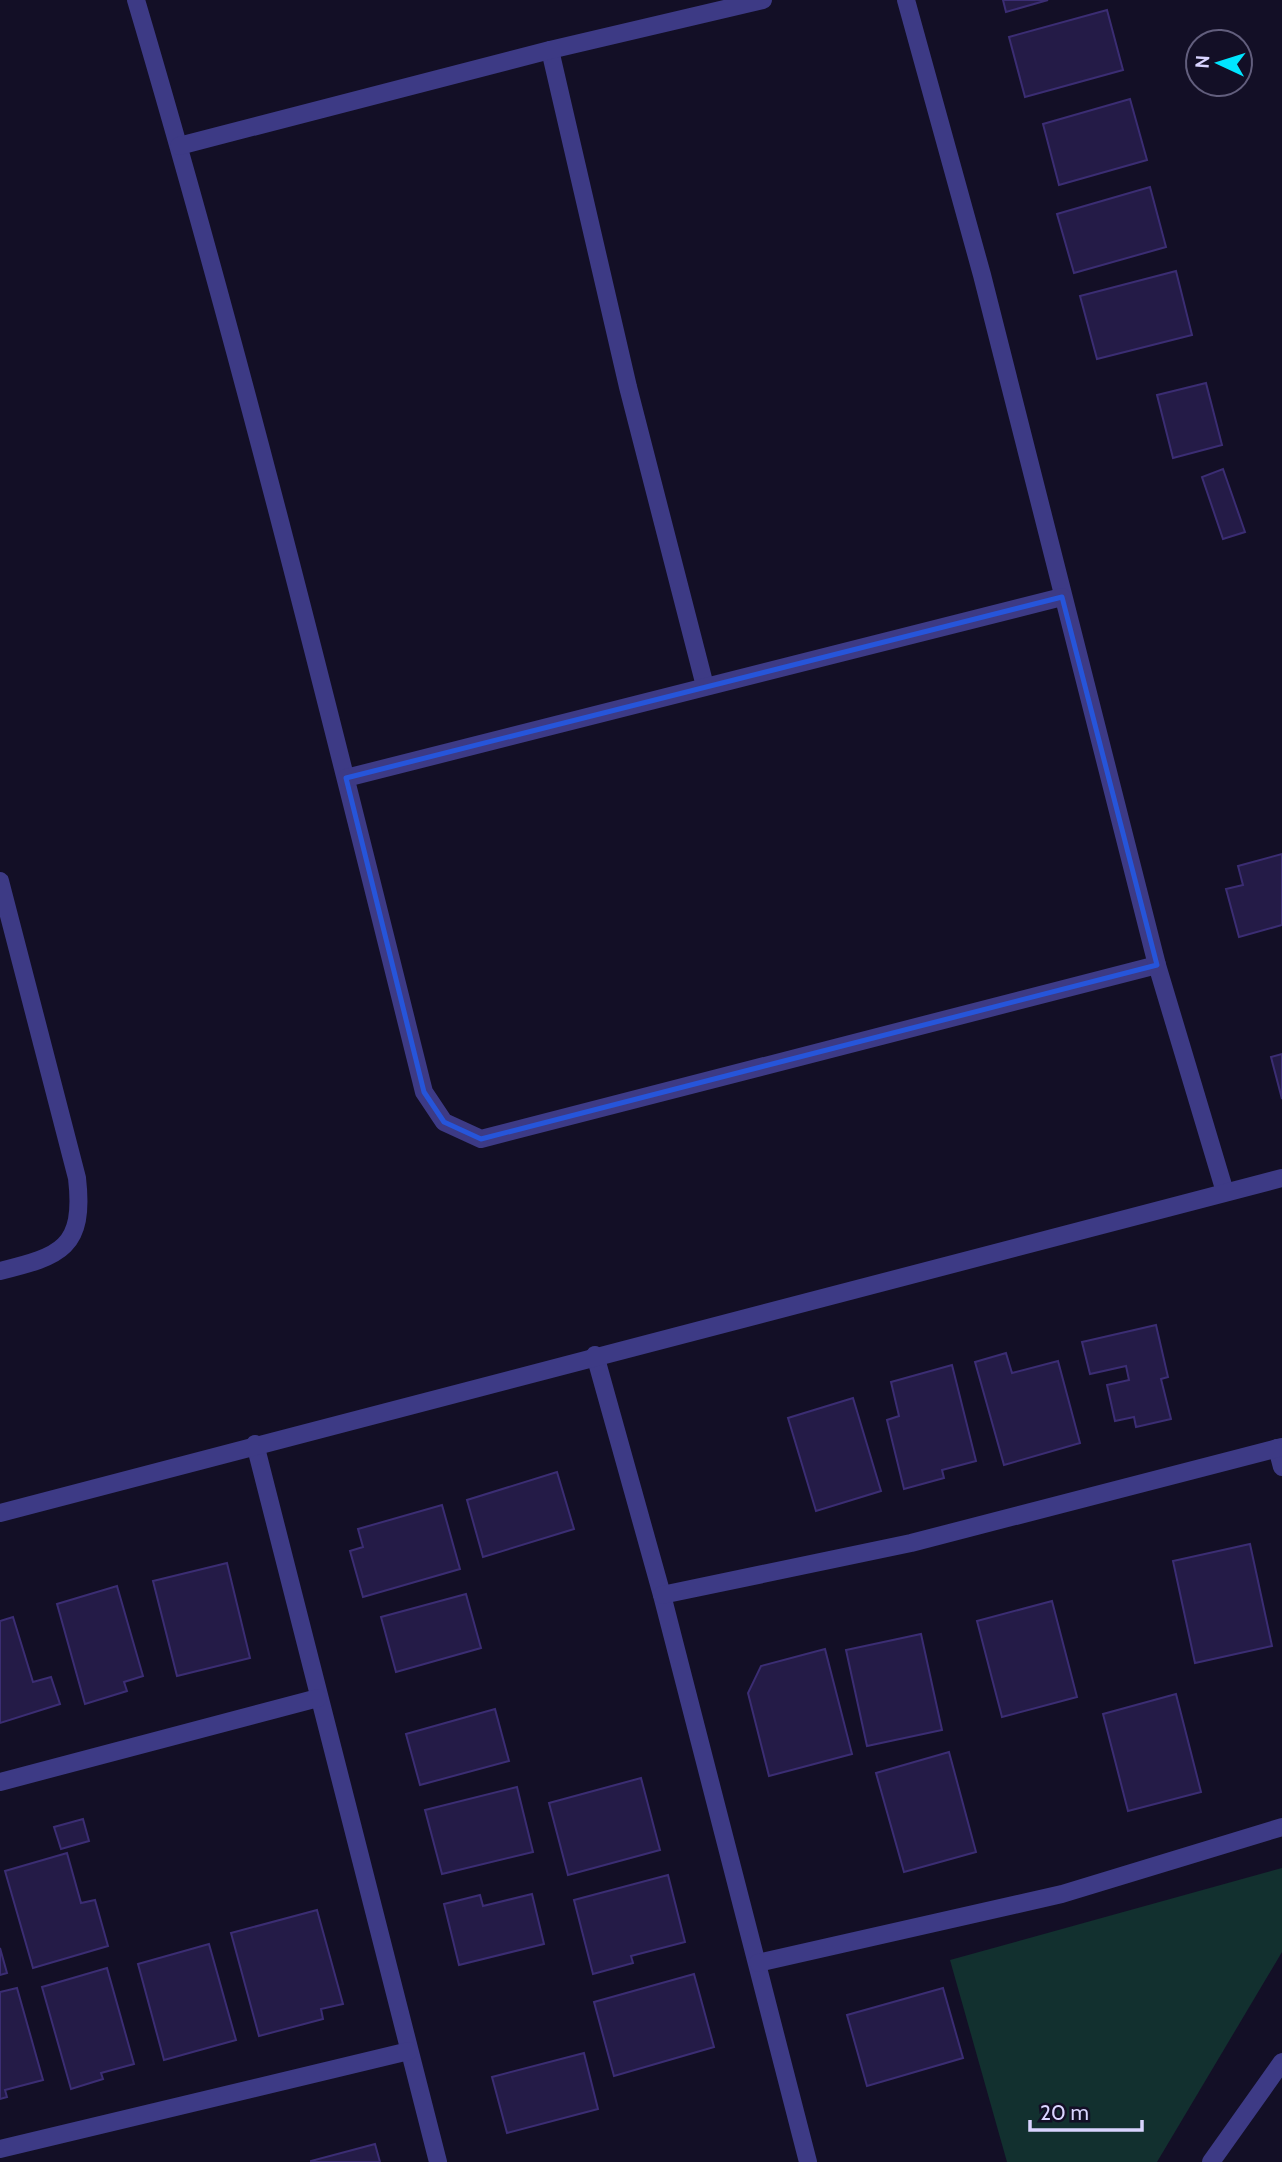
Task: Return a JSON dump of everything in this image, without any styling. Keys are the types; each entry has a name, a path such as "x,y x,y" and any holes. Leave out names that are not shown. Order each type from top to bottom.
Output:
{"street":[{"path":"136,0 179,146 346,778 424,1092 444,1122 481,1139 1157,965"},
{"path":"179,146 550,50 763,0"},
{"path":"906,0 986,289 1157,965 1225,1192"},
{"path":"550,50 628,387 705,686"},
{"path":"346,778 1062,597"},
{"path":"0,881 77,1178 80,1202 73,1235 57,1254 0,1270"},
{"path":"0,1513 255,1444 1282,1178"},
{"path":"596,1355 662,1595 808,2162"},
{"path":"255,1444 438,2162"},
{"path":"662,1595 911,1543 1279,1447 1282,1467"},
{"path":"0,1782 318,1698"},
{"path":"758,1963 1062,1894 1282,1827"},
{"path":"0,2149 409,2051"},
{"path":"1211,2162 1282,2062"}],"highlighted area":[{"path":"1062,597 1157,965 481,1139 444,1122 424,1092 346,778"}],"green space":[{"path":"1282,1868 1282,1952 1157,2162 1007,2162 950,1960"}],"building":[{"path":"1003,0 1048,0 1006,12"},
{"path":"1107,10 1123,70 1025,97 1009,37"},
{"path":"1130,99 1147,160 1059,185 1043,124"},
{"path":"1150,187 1166,247 1074,273 1057,214"},
{"path":"1176,271 1192,335 1097,359 1080,296"},
{"path":"1206,383 1222,445 1173,458 1157,395"},
{"path":"1223,469 1245,532 1223,539 1202,477"},
{"path":"1282,854 1282,925 1239,937 1226,889 1243,885 1238,866"},
{"path":"1282,1054 1282,1099 1271,1057"},
{"path":"1156,1325 1168,1377 1161,1379 1171,1419 1136,1427 1134,1417 1115,1421 1107,1385 1129,1380 1126,1366 1090,1374 1082,1342"},
{"path":"1006,1353 1012,1373 1058,1361 1080,1443 1004,1465 975,1362"},
{"path":"952,1365 976,1461 942,1470 944,1478 904,1489 887,1420 899,1416 891,1382"},
{"path":"853,1398 881,1491 816,1511 788,1418"},
{"path":"557,1472 574,1529 483,1557 467,1500"},
{"path":"442,1505 460,1569 363,1597 350,1551 363,1547 358,1529"},
{"path":"1250,1544 1272,1646 1195,1663 1173,1561"},
{"path":"227,1563 250,1658 177,1676 153,1581"},
{"path":"117,1586 143,1676 124,1682 127,1691 85,1704 57,1604"},
{"path":"466,1594 481,1648 396,1672 381,1617"},
{"path":"1052,1601 1077,1697 1002,1717 977,1621"},
{"path":"13,1617 33,1682 51,1677 60,1704 0,1723 0,1621"},
{"path":"921,1634 942,1730 867,1746 846,1650"},
{"path":"825,1649 852,1754 769,1776 748,1693 761,1666"},
{"path":"1176,1694 1201,1792 1128,1811 1103,1714"},
{"path":"495,1709 509,1761 420,1785 406,1734"},
{"path":"949,1752 976,1852 904,1872 876,1773"},
{"path":"641,1778 660,1850 568,1875 549,1803"},
{"path":"517,1787 533,1852 442,1874 425,1810"},
{"path":"83,1819 89,1841 61,1849 54,1827"},
{"path":"67,1853 81,1903 95,1900 108,1946 33,1968 5,1871"},
{"path":"668,1875 685,1942 631,1956 633,1963 593,1974 574,1900"},
{"path":"532,1894 544,1944 459,1965 444,1904 480,1895 483,1906"},
{"path":"317,1910 343,2004 321,2009 323,2019 259,2036 231,1933"},
{"path":"209,1944 236,2040 164,2060 138,1964"},
{"path":"0,1948 7,1973 0,1975"},
{"path":"107,1968 134,2064 101,2073 103,2079 71,2089 42,1987"},
{"path":"694,1974 714,2047 614,2076 594,2002"},
{"path":"17,1988 43,2080 5,2090 7,2097 0,2099 0,1992"},
{"path":"943,1988 963,2058 867,2086 847,2015"},
{"path":"584,2053 598,2109 507,2133 492,2077"},
{"path":"375,2144 380,2162 311,2162 311,2161"}]}
